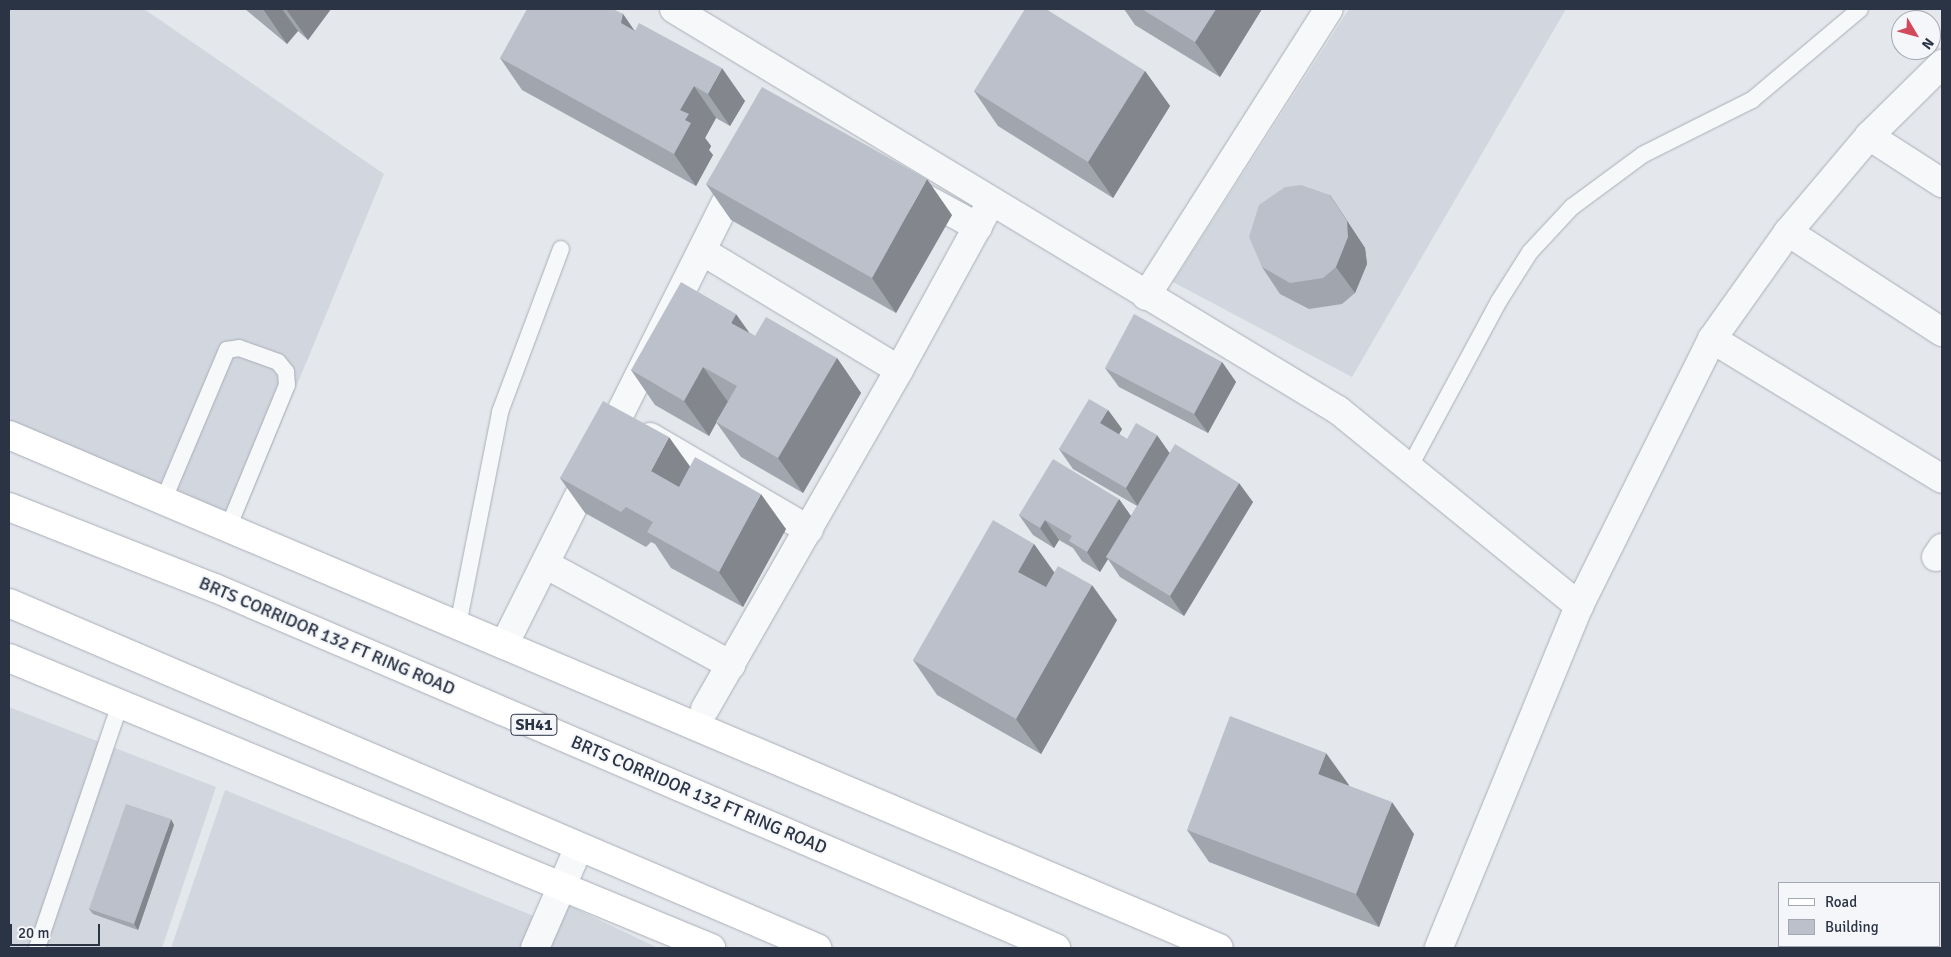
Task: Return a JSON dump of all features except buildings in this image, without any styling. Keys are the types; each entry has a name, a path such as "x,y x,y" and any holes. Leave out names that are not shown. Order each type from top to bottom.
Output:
{"street":[{"path":"674,9 783,89 991,202 1338,410 1580,606"},
{"path":"1146,296 1329,9"},
{"path":"1439,948 1580,606 1712,339 1788,232 1869,136 1942,64"},
{"path":"1869,136 1942,183"},
{"path":"504,645 752,150"},
{"path":"901,184 978,227"},
{"path":"705,709 899,370 991,202"},
{"path":"1788,232 1942,332"},
{"path":"702,251 899,370"},
{"path":"1712,339 1942,479"},
{"path":"618,418 808,530"},
{"path":"9,435 229,526 504,645 1219,948"},
{"name":"BRTS CORRIDOR 132 FT RING ROAD","path":"9,507 215,588 1056,948"},
{"path":"545,564 731,665"},
{"path":"9,604 578,849 817,948"},
{"path":"9,658 560,889 711,948"},
{"path":"535,948 578,849"}],"lane":[{"path":"1409,468 1520,268 1572,207 1644,154 1752,100 1860,9"},
{"path":"458,625 500,412 561,249"},
{"path":"164,499 227,350 239,348 278,362 286,372 287,385 229,526"},
{"path":"37,948 120,704"}],"shaded area":[{"path":"9,9 144,9 384,174 242,518 9,424"},
{"path":"1349,9 1566,9 1352,377 1173,282"},
{"path":"9,707 216,787 162,948 9,948"},
{"path":"225,790 536,917 523,948 171,948"},
{"path":"568,905 658,948 549,948"}]}
